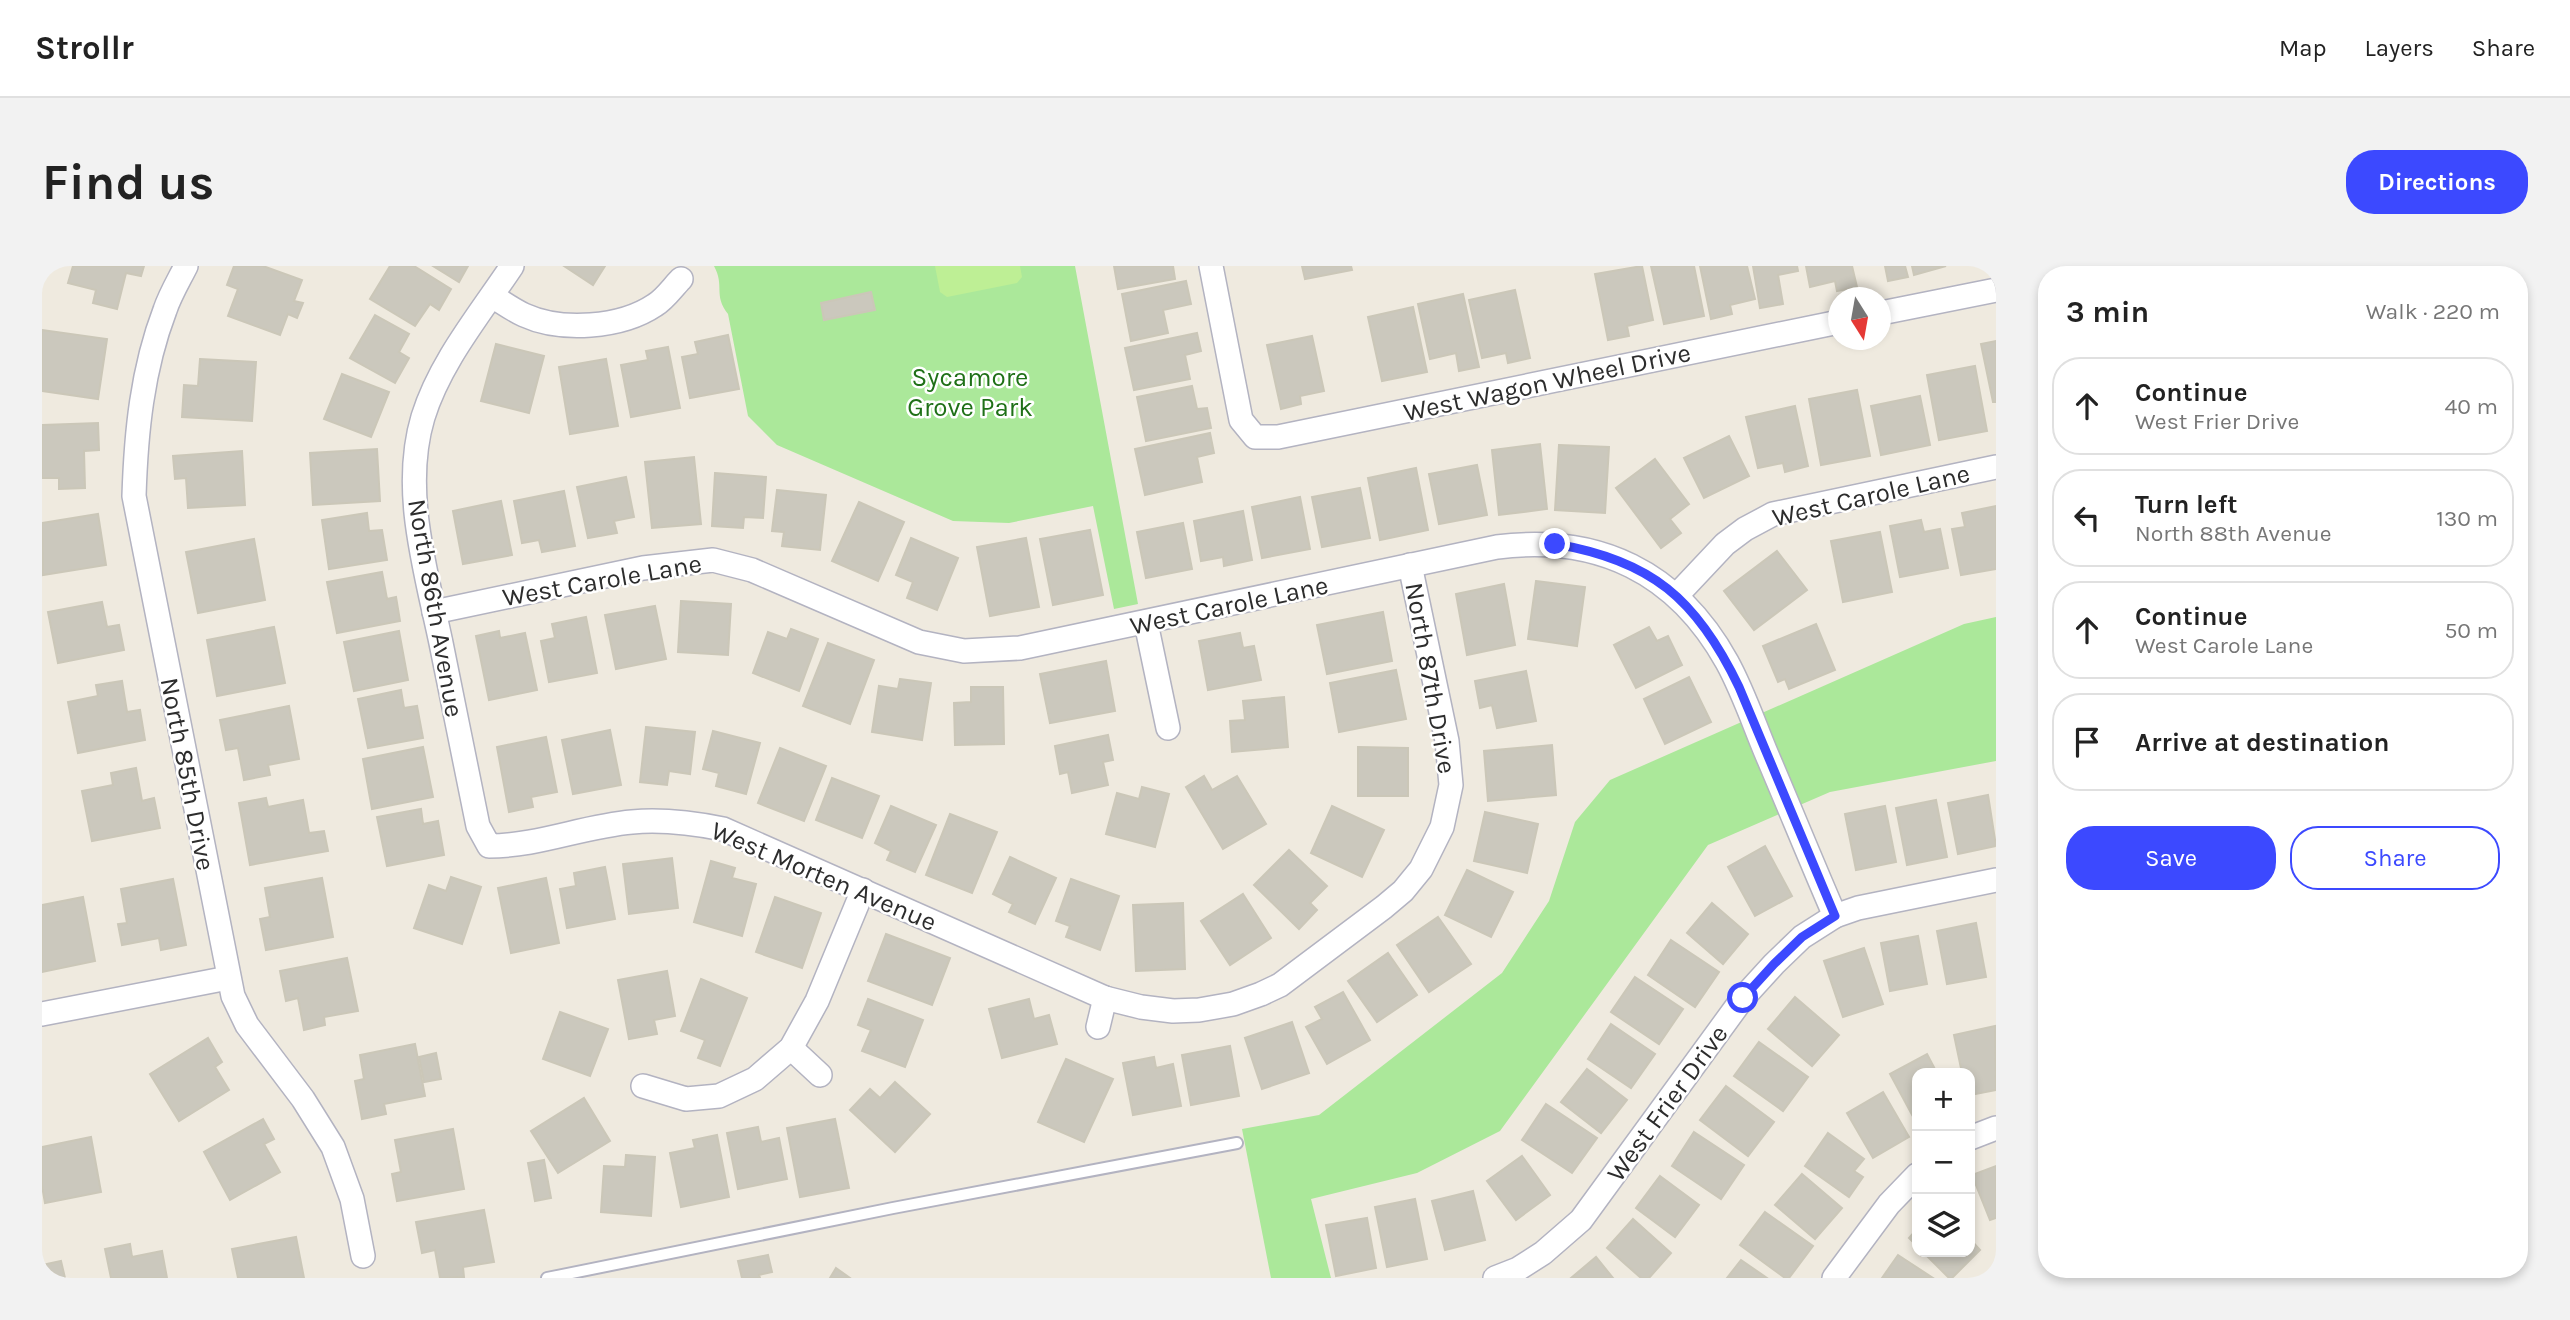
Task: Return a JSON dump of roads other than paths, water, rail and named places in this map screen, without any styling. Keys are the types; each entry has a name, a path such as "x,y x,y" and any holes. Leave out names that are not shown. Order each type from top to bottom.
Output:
{"street":[{"name":"North 85th Drive","path":"186,266 165,309 146,371 136,442 134,496 233,996 247,1025 303,1099 334,1147 352,1199 363,1256"},
{"name":"North 86th Avenue","path":"489,846 478,826 419,533 414,486 416,443 424,415 444,367 512,266"},
{"name":"West Wagon Wheel Drive","path":"1211,266 1241,421 1255,437 1278,438 1828,324"},
{"path":"492,296 525,316 572,327 605,323 635,315 656,305 681,279"},
{"path":"1891,311 1996,290"},
{"name":"West Carole Lane","path":"435,612 643,568 713,560 751,570 919,642 964,651 1020,648 1497,547 1524,544 1555,544 1591,550 1624,562 1677,595 1725,544 1745,529 1773,514 1996,467"},
{"name":"North 87th Drive","path":"1410,565 1447,741 1451,785 1442,827 1421,869"},
{"path":"1677,595 1701,622 1728,663 1835,916"},
{"path":"1146,623 1168,728"},
{"name":"West Morten Avenue","path":"489,846 515,846 630,822 663,820 723,829 1105,999 1151,1009 1199,1010 1233,1004 1280,985 1384,907 1403,891 1421,869"},
{"name":"West Frier Drive","path":"1495,1278 1518,1269 1543,1253 1581,1220 1743,998 1802,937 1835,916 1858,908 1996,880"},
{"path":"643,1086 686,1099 719,1096 755,1079 791,1048 817,1002 863,890"},
{"path":"42,1014 228,978"},
{"path":"1098,1027 1105,999"},
{"path":"791,1048 820,1075"},
{"path":"1975,1136 1996,1128"},
{"path":"1834,1278 1889,1204 1912,1180"}],"lane":[{"path":"547,1278 893,1208 1237,1143"}],"park label":[{"name":"Sycamore Grove Park","path":"970,392"}]}
